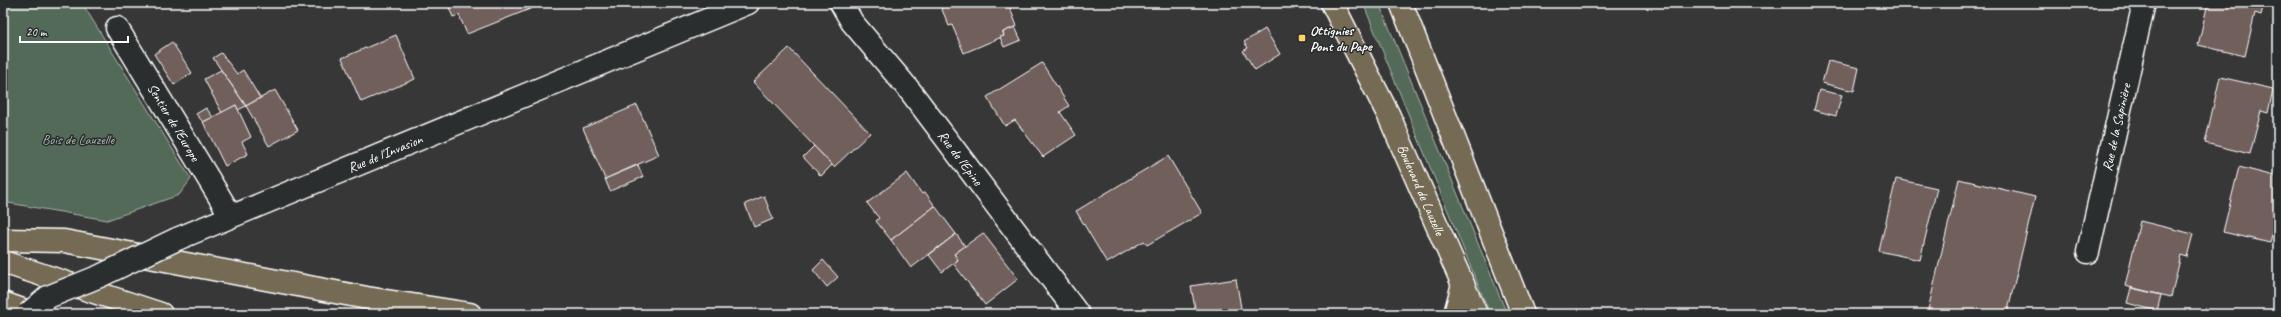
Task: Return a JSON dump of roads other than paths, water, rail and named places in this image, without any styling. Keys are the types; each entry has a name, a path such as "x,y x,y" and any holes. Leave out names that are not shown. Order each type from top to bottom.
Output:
{"main road":[{"name":"Boulevard de Lauzelle","path":"1332,3 1389,116 1476,314"},
{"path":"1401,3 1523,314"},
{"path":"3,240 64,241 359,296 470,314"},
{"path":"3,262 161,314"},
{"path":"1455,314 1463,284"},
{"path":"3,303 34,314"}],"street":[{"name":"Rue de l'Invasion","path":"28,314 48,297 100,276 177,239 748,3"},
{"name":"Rue de l'Epine","path":"841,3 852,22 911,92 1078,314"},
{"name":"Rue de la Sapinière","path":"2088,252 2144,3"},
{"name":"Sentier de l'Europe","path":"117,28 231,216"}],"place":[{"name":"Ottignies Pont du Pape","path":"1302,38"}],"park label":[{"name":"Bois de Lauzelle","path":"78,139"}]}
